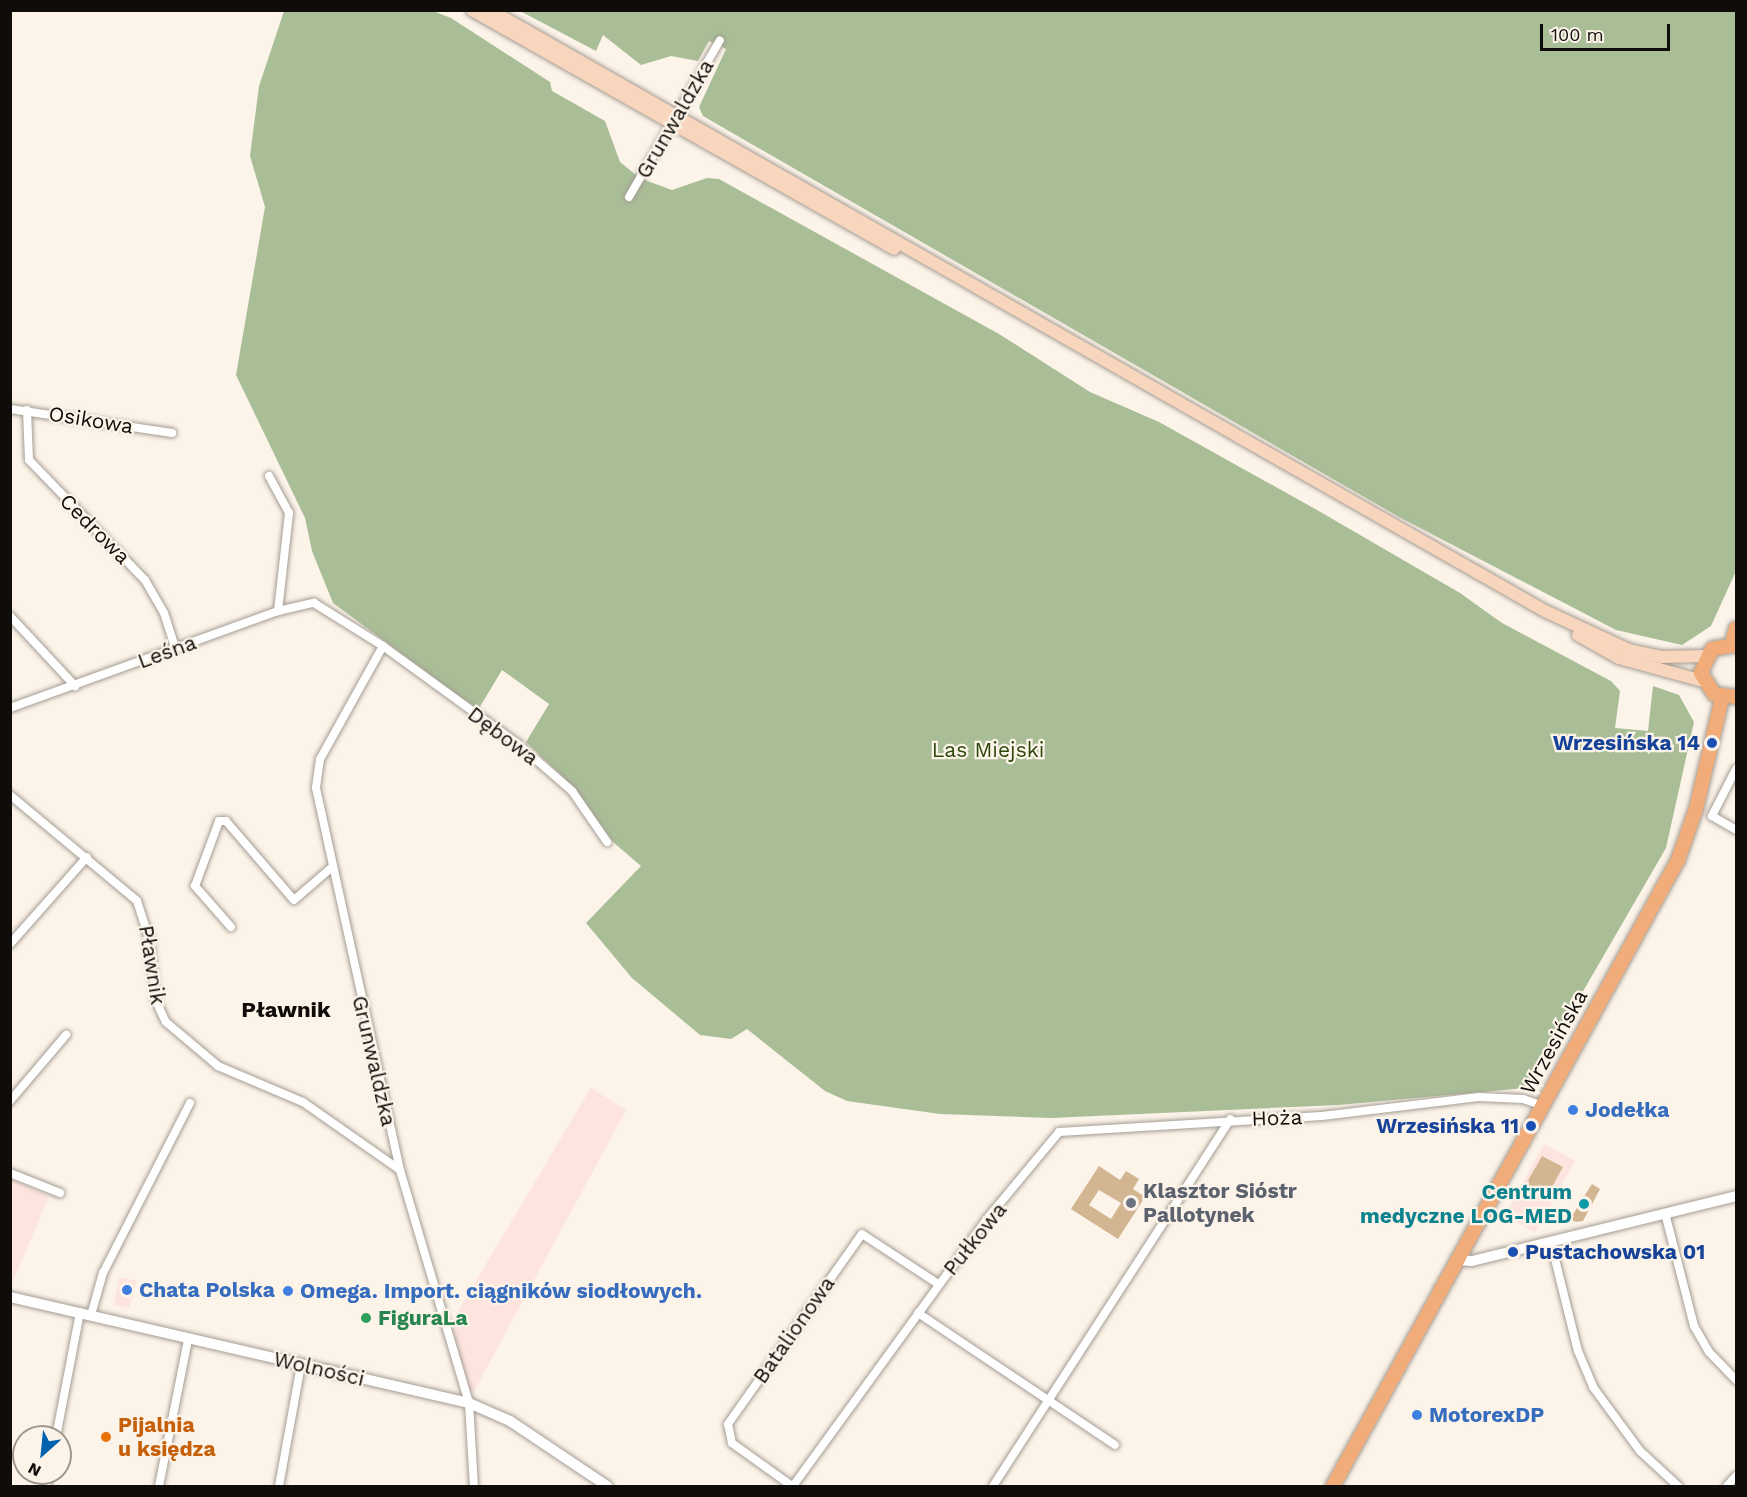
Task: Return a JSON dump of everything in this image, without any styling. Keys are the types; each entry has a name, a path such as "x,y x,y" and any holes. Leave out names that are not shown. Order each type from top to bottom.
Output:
{"main road":[{"path":"472,10 674,119 968,285 1545,611 1619,658 1703,681 1722,698 1737,697"},
{"path":"490,10 674,119"},
{"path":"1545,611 1629,650 1662,657 1705,657 1721,644 1734,644 1737,627"},
{"path":"1703,681 1705,657"},
{"name":"Wrzesińska","path":"1333,1486 1678,860 1696,809 1722,698"}],"street":[{"name":"Grunwaldzka","path":"629,197 720,40"},
{"name":"Osikowa","path":"10,409 172,433"},
{"name":"Cedrowa","path":"27,410 29,460 145,580 164,613 176,649"},
{"path":"269,477 289,513 278,611"},
{"name":"Leśna","path":"10,708 278,611 314,603 326,607"},
{"name":"Dębowa","path":"326,607 518,744 572,791 607,842"},
{"path":"10,616 75,686"},
{"name":"Grunwaldzka","path":"383,646 316,773 331,868 400,1170 468,1403 474,1486"},
{"path":"1737,769 1712,816 1737,830"},
{"name":"Pławnik","path":"10,795 87,857 141,907 156,1001 166,1022 218,1066 303,1102 400,1170"},
{"path":"231,927 195,886 219,821 226,821 294,900 331,868"},
{"path":"10,944 87,857"},
{"path":"10,1101 66,1035"},
{"name":"Hoża","path":"993,1486 1230,1119 1322,1116 1479,1097 1522,1099 1543,1106"},
{"path":"91,1315 103,1273 189,1103"},
{"name":"Pułkowa","path":"792,1486 938,1284 1059,1132 1230,1119"},
{"path":"10,1173 60,1193"},
{"path":"1458,1260 1472,1261 1551,1243 1737,1196"},
{"path":"1665,1213 1694,1326 1709,1352 1737,1380"},
{"name":"Batalionowa","path":"792,1486 732,1443 728,1424 862,1234 938,1284"},
{"path":"1551,1243 1578,1351 1593,1387 1640,1451 1678,1486"},
{"name":"Wolności","path":"10,1297 468,1403 510,1421 608,1486"},
{"path":"58,1425 80,1312"},
{"path":"918,1313 1115,1445"},
{"path":"159,1486 188,1339"},
{"path":"279,1486 301,1365"},
{"path":"1727,1486 1737,1476"}],"shaded area":[{"path":"591,1088 626,1110 474,1391 469,1390 452,1321"},
{"path":"1544,1144 1575,1161 1535,1232 1505,1216"},
{"path":"10,1179 49,1196 11,1286 10,1286"},
{"name":"Chata Polska","path":"119,1277 137,1281 129,1308 114,1305"}],"green space":[{"name":"Las Miejski","path":"430,10 451,18 550,82 552,91 605,121 620,162 641,179 718,45 709,41 698,61 671,56 641,65 603,35 596,51 520,11 1736,11 1736,571 1711,626 1682,645 1616,630 1399,517 703,116 699,107 726,49 719,45 642,179 672,190 707,178 719,179 999,334 1090,392 1159,422 1317,510 1460,593 1502,623 1611,681 1620,691 1615,728 1648,731 1653,686 1679,695 1694,722 1666,848 1527,1088 1338,1105 1051,1118 940,1114 847,1101 825,1091 747,1029 731,1039 700,1035 632,978 586,923 641,866 613,842 575,788 526,742 549,704 502,670 478,710 333,603 312,551 305,518 236,375 265,207 250,156 259,86 284,11"}],"building":[{"path":"1542,1156 1563,1167 1547,1196 1526,1184"},
{"name":"Klasztor Sióstr Pallotynek","path":"1099,1166 1120,1180 1126,1171 1139,1179 1133,1189 1145,1197 1118,1239 1071,1209","holes":["1099,1190 1121,1203 1111,1219 1089,1205"]},
{"name":"Centrum medyczne LOG-MED","path":"1592,1184 1600,1189 1583,1221 1576,1222 1570,1219"}],"place":[{"name":"Wrzesińska 14","path":"1712,743"},
{"name":"Jodełka","path":"1573,1110"},
{"name":"Wrzesińska 11","path":"1531,1126"},
{"name":"Klasztor Sióstr Pallotynek","path":"1131,1203"},
{"name":"Centrum medyczne LOG-MED","path":"1584,1204"},
{"name":"Pustachowska 01","path":"1513,1252"},
{"name":"Chata Polska","path":"127,1290"},
{"name":"Omega. Import. ciągników siodłowych.","path":"288,1291"},
{"name":"FiguraLa","path":"366,1318"},
{"name":"MotorexDP","path":"1417,1415"},
{"name":"Pijalnia u księdza","path":"106,1437"}],"district":[{"name":"Pławnik","path":"286,1010"}]}
